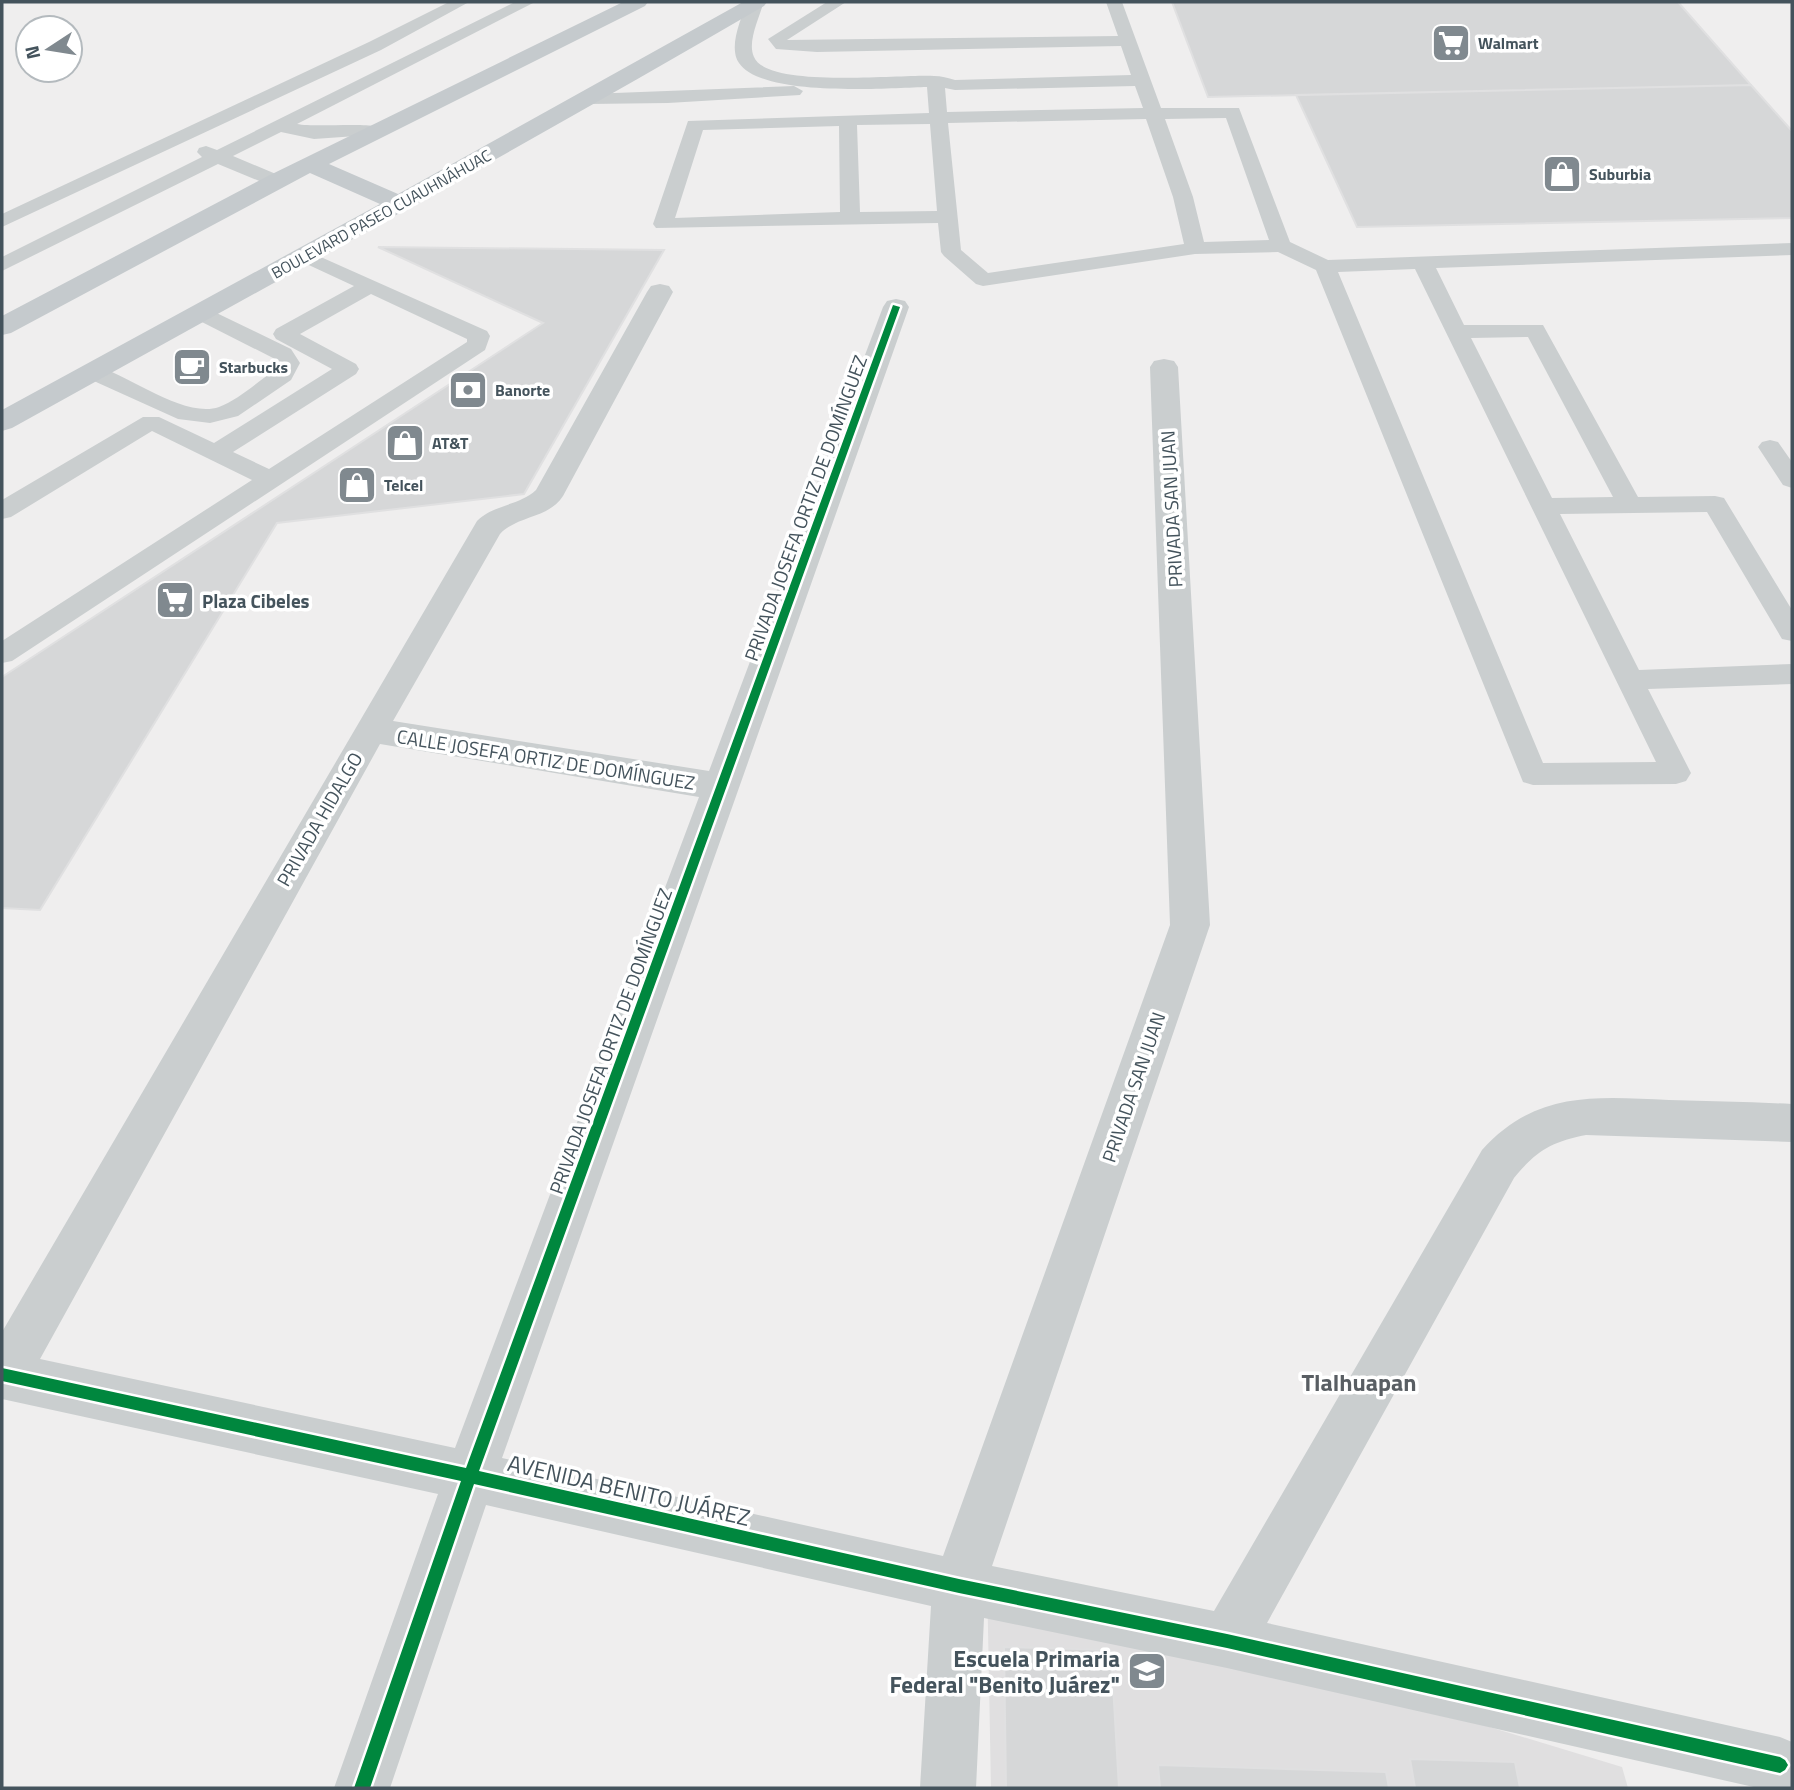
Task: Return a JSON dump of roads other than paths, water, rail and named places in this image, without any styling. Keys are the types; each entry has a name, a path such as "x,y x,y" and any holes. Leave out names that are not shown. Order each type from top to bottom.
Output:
{"main road":[{"path":"2,327 276,181 638,2"},
{"name":"BOULEVARD PASEO CUAUHNÁHUAC","path":"2,422 589,99 756,3"},
{"path":"311,165 400,204"}],"street":[{"name":"PRIVADA HIDALGO","path":"3,1375 370,730 491,524 500,516 545,500 552,491 660,292"},
{"name":"PRIVADA JOSEFA ORTIZ DE DOMÍNGUEZ","path":"362,1788 470,1476 896,307"},
{"name":"PRIVADA SAN JUAN","path":"948,1788 959,1586 1189,925 1164,367"},
{"name":"CALLE JOSEFA ORTIZ DE DOMÍNGUEZ","path":"370,730 722,787"},
{"path":"1227,1642 1498,1164 1514,1144 1534,1129 1586,1116 1792,1123"},
{"name":"AVENIDA BENITO JUÁREZ","path":"3,1375 1780,1765"}],"lane":[{"path":"2,222 461,2"},
{"path":"2,265 527,2"},
{"path":"838,2 776,39 782,45 817,47 1129,41"},
{"path":"1114,2 1183,197 1195,248"},
{"path":"756,3 744,47 744,58 753,70 765,76 797,81 935,85 1142,80"},
{"path":"589,99 668,98 935,85"},
{"path":"935,85 950,252 983,281 1195,248 1281,246 1325,266 1792,249"},
{"path":"947,217 663,224 695,125 1233,112 1281,246"},
{"path":"848,120 850,218"},
{"path":"277,126 314,133 378,130"},
{"path":"175,140 276,181"},
{"path":"2,654 477,345 479,336 305,256"},
{"path":"1325,266 1533,774 1676,773 1423,264"},
{"path":"215,453 348,369 284,334 370,286"},
{"path":"93,372 186,414 210,416 230,411 283,375 289,363 283,354 202,313"},
{"path":"1457,332 1535,330 1630,505"},
{"path":"2,511 151,422 269,479"},
{"path":"1770,447 1792,480"},
{"path":"1543,506 1715,504 1792,632"},
{"path":"1630,680 1792,674"}],"place":[{"name":"Walmart","path":"1451,43"},
{"name":"Suburbia","path":"1562,174"},
{"name":"Starbucks","path":"192,367"},
{"name":"Banorte","path":"468,390"},
{"name":"AT&T","path":"405,443"},
{"name":"Telcel","path":"357,485"},
{"name":"Plaza Cibeles","path":"175,600"},
{"name":"Escuela Primaria Federal \"Benito Juárez\"","path":"1147,1671"}],"district":[{"name":"Tlalhuapan","path":"1359,1382"}]}
